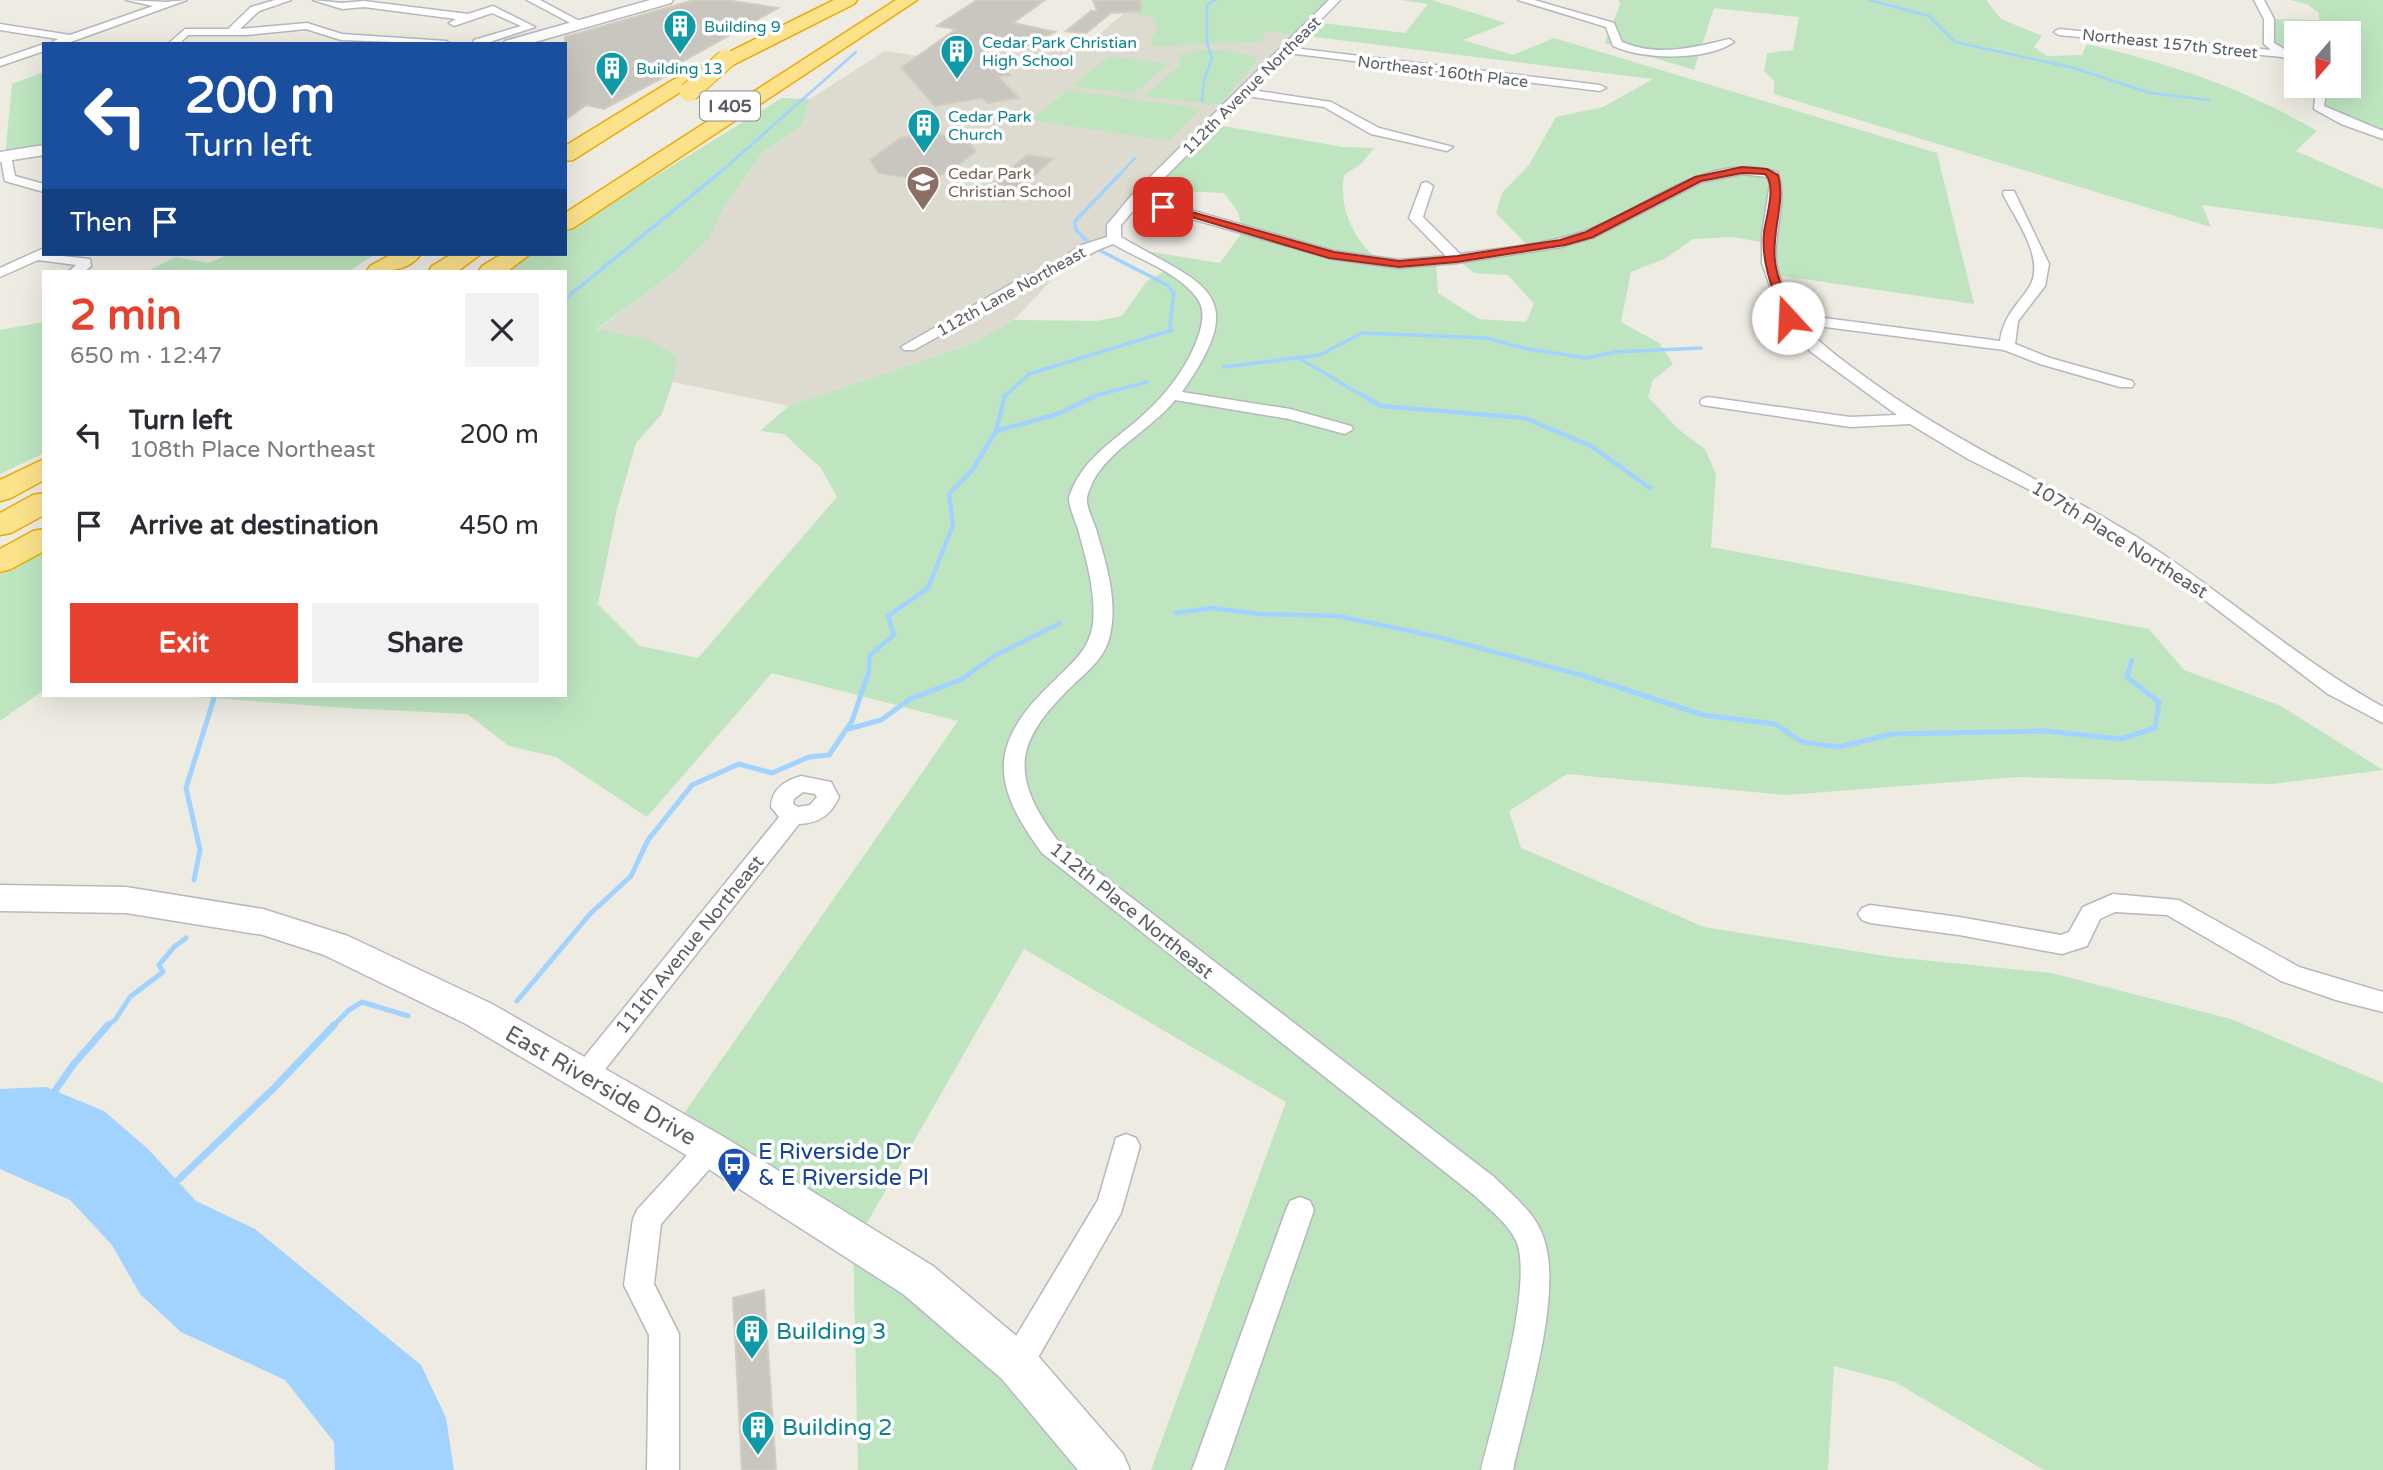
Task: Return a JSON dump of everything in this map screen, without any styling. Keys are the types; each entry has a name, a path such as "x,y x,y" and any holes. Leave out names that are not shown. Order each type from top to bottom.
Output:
{"highway":[{"path":"567,167 695,95 733,53 824,0"},
{"path":"567,154 678,85 848,0"},
{"path":"788,52 869,0"},
{"name":"I 405","path":"567,199 881,0"},
{"name":"I 405","path":"567,211 896,0"},
{"name":"I 405","path":"567,222 737,110 916,2"},
{"path":"567,144 695,95"},
{"path":"373,270 394,256"},
{"path":"381,270 405,256"},
{"path":"413,270 434,256"},
{"path":"443,270 466,256"},
{"path":"455,270 477,256"},
{"path":"475,270 497,256"},
{"path":"493,270 515,256"},
{"path":"0,492 42,469"},
{"path":"0,526 42,503"},
{"path":"0,536 42,513"},
{"path":"0,548 42,525"},
{"path":"0,562 42,539"}],"main road":[{"path":"517,42 666,0"},
{"path":"3,157 42,150"},
{"name":"East Riverside Drive","path":"0,898 126,900 263,922 336,945 478,1014 586,1074 918,1280 1017,1364 1107,1470"}],"street":[{"path":"131,0 166,6"},
{"path":"59,42 182,0"},
{"path":"232,31 255,9 286,0"},
{"path":"318,0 342,6 364,4 466,16"},
{"path":"532,0 580,24"},
{"name":"112th Avenue Northeast","path":"1136,199 1335,0"},
{"path":"1523,0 1610,25 1618,44 1636,52 1670,55 1729,42"},
{"path":"2259,0 2269,19 2269,44 2281,54"},
{"path":"447,26 466,16 493,9 530,27 478,42"},
{"path":"175,42 185,32 247,32 307,26 338,40 410,42 435,30"},
{"path":"0,27 70,38"},
{"path":"227,42 247,32"},
{"name":"Northeast 157th Street","path":"2059,32 2284,55"},
{"path":"0,64 42,48"},
{"name":"Northeast 160th Place","path":"1286,50 1600,88"},
{"path":"1244,92 1327,104 1375,131 1447,147"},
{"path":"2319,98 2318,107 2345,121 2383,135"},
{"path":"3,157 9,178 42,187"},
{"path":"1114,239 1114,225 1136,199 1351,259 1399,264 1457,259 1561,243 1590,234 1698,179 1742,170 1767,172 1773,175 1776,184 1769,234 1769,263 1788,318 2007,346 2045,361 2126,384"},
{"path":"1427,186 1416,218 1457,259"},
{"path":"2007,346 2011,321 2038,286 2042,264 2008,194"},
{"name":"112th Lane Northeast","path":"909,347 1030,279 1058,267 1087,248 1114,239"},
{"name":"112th Place Northeast","path":"1114,239 1192,285 1207,300 1212,319 1208,334 1171,395 1158,411 1104,456 1086,475 1081,486 1078,498 1103,600 1099,641 1086,661 1030,716 1016,748 1015,786 1028,819 1050,847 1484,1186 1531,1239 1537,1270 1533,1303 1497,1470"},
{"path":"0,273 40,254"},
{"path":"51,256 85,262 78,270"},
{"path":"19,264 42,272"},
{"name":"107th Place Northeast","path":"1788,318 1816,349 1913,419 1974,455 2066,501 2132,542 2209,594 2336,689 2383,716"},
{"path":"1171,395 1290,414 1345,429"},
{"path":"1708,401 1850,422 1913,419"},
{"name":"111th Avenue Northeast","path":"586,1074 793,815"},
{"path":"1870,914 1959,926 2063,946 2078,939 2091,913 2113,903 2171,906 2290,974 2383,1002"},
{"path":"1017,1364 1111,1204 1126,1146"},
{"path":"663,1470 664,1334 639,1285 647,1219 710,1149"},
{"path":"1208,1470 1300,1210"}],"shaded area":[{"name":"Cedar Park Christian School","path":"1124,13 1301,35 1120,216 1114,239 1075,255 1014,320 969,345 789,406 673,382 675,375 597,330 672,274 709,239 724,207 762,153 802,125 810,99 885,51 926,57 1003,51 1018,53 1046,39 1090,42"}],"green space":[{"path":"1119,0 1335,0 1314,22 1405,33 1428,4 1400,0 1432,0 1506,23 1463,40 1513,55 1554,38 1937,153 1974,304 1777,275 1773,244 1732,237 1693,239 1666,258 1631,272 1621,322 1659,343 1673,364 1653,380 1648,397 1678,429 1705,449 1716,474 1711,547 2149,629 2184,670 2281,706 2383,770 2272,784 2018,777 1786,795 1567,774 1509,811 1521,848 1704,927 1892,957 2051,973 2231,1019 2383,1083 2383,1470 2044,1470 1895,1382 1834,1366 1828,1470 1151,1470 1286,1102 1024,949 860,1235 673,1129 958,721 772,673 647,817 556,757 509,746 467,714 197,697 567,697 567,270 504,270 527,256 567,256 567,231 782,98 810,99 802,125 762,153 724,207 709,239 672,274 597,329 649,340 676,356 675,375 662,414 636,443 617,509 598,604 640,646 698,658 837,497 821,468 784,434 760,431 789,406 969,345 1014,320 1096,321 1122,316 1147,281 1167,270 1132,249 1220,263 1243,231 1238,212 1224,193 1142,193 1212,124 1343,147 1374,148 1361,164 1344,175 1346,213 1364,246 1383,264 1436,259 1438,293 1479,319 1526,322 1534,304 1508,275 1474,273 1457,259 1528,246 1496,213 1502,193 1529,165 1556,117 1603,107 1653,79 1210,24 1267,32 1260,42 1154,46 1150,40 1158,28 1150,19 1156,17 1124,13"},
{"path":"1618,0 1986,0 2001,19 2042,36 2034,47 2047,56 2082,55 2087,44 2147,60 2234,90 2317,131 2296,151 2383,189 2383,229 2202,205 2211,227 1774,94 1774,81 1764,71 1767,53 1793,50 1799,17 1714,8 1694,70 1605,43 1620,4"},
{"path":"2290,0 2383,0 2383,135 2318,107 2319,98 2361,98 2361,21 2284,21 2284,53 2269,44 2269,19 2319,20 2319,13 2307,4"},
{"path":"1200,50 1224,50 1259,58 1220,105 1144,96 1180,65 1179,55"},
{"path":"1109,56 1168,64 1133,94 1072,86"},
{"path":"42,73 42,151 5,156 12,84"},
{"path":"1068,90 1201,109 1169,141 1031,120"},
{"path":"225,256 372,256 351,270 150,270 176,257 209,263"},
{"path":"42,322 42,454 0,474 0,330"},
{"path":"42,551 42,691 0,721 0,575"},
{"path":"853,1237 1107,1470 858,1470"}],"water":[{"path":"46,1087 104,1111 148,1149 196,1201 255,1229 421,1365 446,1418 454,1470 335,1470 334,1442 285,1380 181,1332 140,1294 112,1245 70,1200 0,1169 0,1089"}],"building":[{"path":"694,0 726,0 778,8 664,72 670,74 604,109 586,105 567,119 565,37"},
{"path":"977,0 1045,0 1013,23 1055,32 1027,46 986,51 1010,75 998,77 1019,98 987,103 982,98 935,106 901,68 956,29 937,26"},
{"path":"1093,0 1140,0 1141,11 1111,13 1085,34 1066,31 1091,11 1097,11"},
{"name":"Cedar Park Church","path":"932,133 966,139 976,151 948,173 915,179 879,173 870,160 900,138"},
{"path":"1027,155 1053,159 1005,201 978,196"},
{"name":"Building 3","path":"764,1290 776,1470 742,1470 733,1298"}],"waterway":[{"path":"1202,101 1204,81 1212,58 1207,42 1207,5 1215,0"},
{"path":"1870,0 1929,16 1955,42 2074,68 2150,93 2209,100"},
{"path":"716,176 856,52"},
{"path":"1118,176 1135,158"},
{"path":"567,297 718,174"},
{"path":"1088,242 1076,230 1075,221 1120,174"},
{"path":"1005,396 1029,374 1172,330 1170,324 1174,293 1167,285 1101,251"},
{"path":"1298,358 1320,355 1362,333 1487,338 1527,349 1587,358 1615,352 1701,348"},
{"path":"1224,367 1298,358"},
{"path":"1298,358 1365,397"},
{"path":"1095,396 1147,382"},
{"path":"1362,395 1381,406 1525,418 1591,446 1650,488"},
{"path":"996,431 1005,396"},
{"path":"996,431 1058,414 1095,396"},
{"path":"1091,397 1095,396"},
{"path":"868,676 870,655 894,635 888,616 928,588 953,525 949,494 973,469 996,431"},
{"path":"1176,613 1212,608 1260,614 1338,616 1438,637 1580,675"},
{"path":"966,676 996,655 1060,623"},
{"path":"2127,676 2132,660"},
{"path":"517,1001 590,914 631,876 648,840 692,785 739,764 772,773 809,757 829,755 852,721 868,674"},
{"path":"1580,675 1703,715 1775,724 1802,742 1839,747 1892,734 2047,731 2121,739 2155,728 2159,702 2127,677 2128,674"},
{"path":"1580,675 1585,676"},
{"path":"848,729 881,720 910,699 966,676"},
{"path":"194,880 200,850 186,788 214,697"},
{"path":"105,1027 115,1020 130,997 163,972 159,965 174,947 186,938"},
{"path":"334,1025 362,1002 408,1016"},
{"path":"52,1095 73,1065 108,1025"},
{"path":"173,1185 274,1088 334,1025"}],"place":[{"name":"Building 9","path":"680,56"},
{"name":"Cedar Park Christian High School","path":"957,81"},
{"name":"Building 13","path":"612,98"},
{"name":"Cedar Park Church","path":"924,155"},
{"name":"Cedar Park Christian School","path":"923,212"},
{"name":"E Riverside Dr & E Riverside Pl","path":"734,1194"},
{"name":"Building 3","path":"752,1361"},
{"name":"Building 2","path":"758,1457"}],"route":[{"path":"1163,207 1333,255 1361,261 1399,264 1457,259 1561,243 1590,234 1698,179 1742,170 1757,170 1773,175 1776,184 1769,234 1769,263 1788,318"}]}
